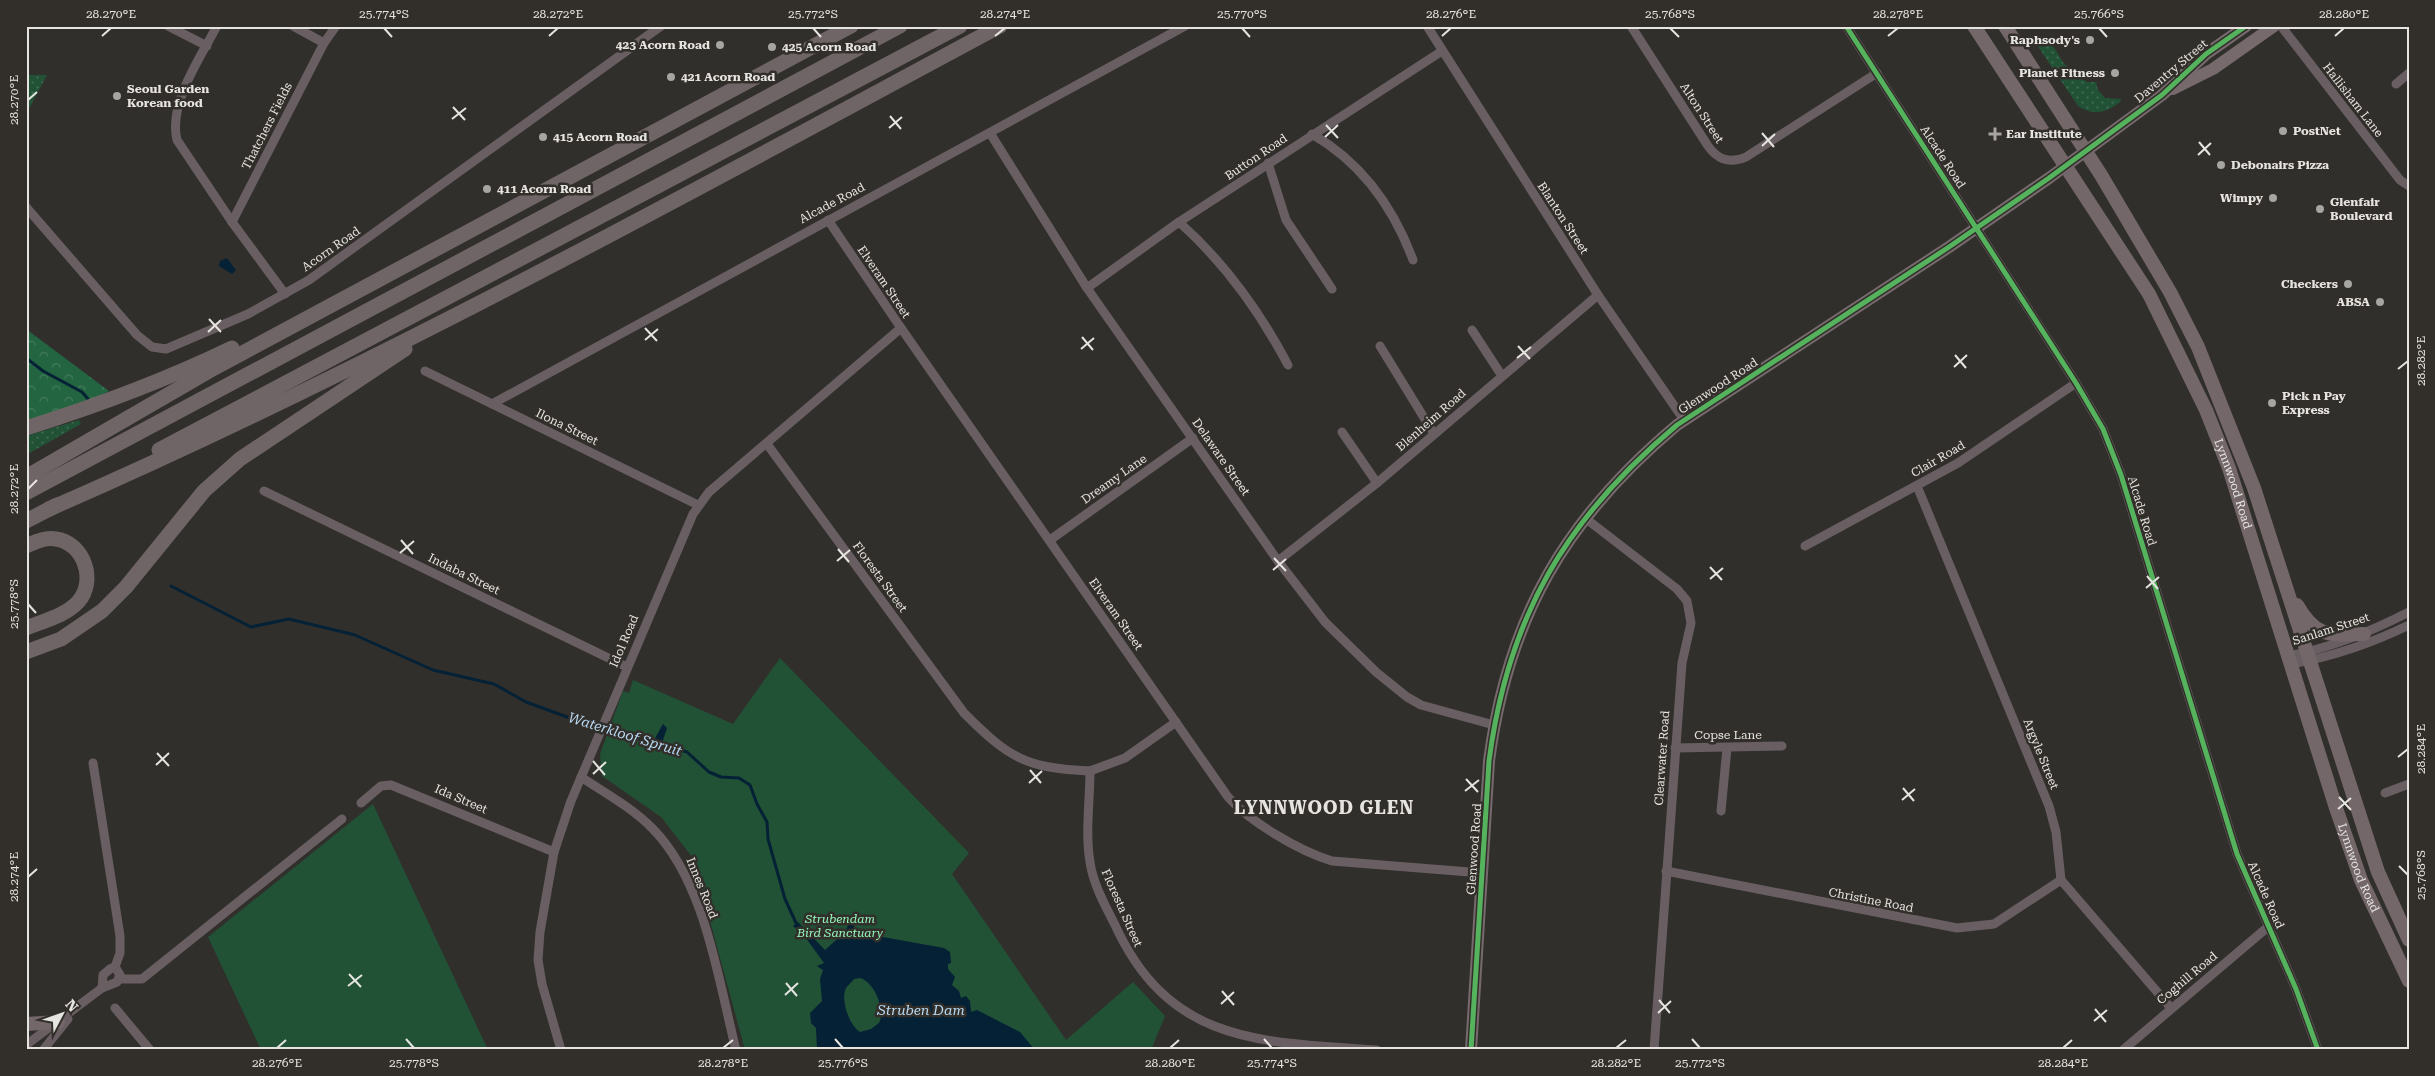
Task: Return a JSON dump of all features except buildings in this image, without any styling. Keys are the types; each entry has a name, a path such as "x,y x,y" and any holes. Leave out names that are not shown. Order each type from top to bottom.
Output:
{"highway":[{"path":"26,476 188,383 851,26"},
{"path":"26,493 900,26"},
{"path":"26,521 960,26"},
{"path":"49,509 216,434 471,306 1000,26"},
{"path":"26,652 61,639 102,612 126,587 204,491 240,459 338,392 471,306"},
{"path":"26,428 100,403 192,366 286,322 327,309"},
{"path":"26,465 127,409 188,383"},
{"path":"26,546 47,538 66,542 82,557 88,575 87,584 74,605 61,614 26,628"}],"main road":[{"name":"Lynnwood Road","path":"1974,26 2150,294 2206,410 2229,468 2336,808 2362,880 2409,980"},
{"path":"1985,26 2061,148 2065,156 2065,166"},
{"name":"Lynnwood Road","path":"2005,26 2086,150 2170,292 2198,346 2254,488 2378,872 2409,940"},
{"path":"2286,587 2312,627 2333,635 2364,634"},
{"path":"26,1024 58,1022"}],"street":[{"path":"168,26 207,46"},
{"path":"217,26 180,100 175,113 174,131 182,150 285,294"},
{"path":"293,26 324,43"},
{"name":"Thatchers Fields","path":"232,222 324,43 336,26"},
{"name":"Acorn Road","path":"26,207 137,335 152,347 166,349 248,314 285,294 322,270 661,26"},
{"name":"Alcade Road","path":"492,404 1185,26"},
{"name":"Blanton Street","path":"1427,26 1598,295 1684,420"},
{"name":"Alton Street","path":"1631,26 1708,146 1720,158 1730,161 1746,157 1877,73"},
{"name":"Alcade Road","path":"1846,26 2076,383 2103,429 2121,476 2237,854 2296,989 2318,1050"},
{"name":"Daventry Street","path":"2065,166 2162,95 2206,54 2246,26"},
{"name":"Daventry Street","path":"2162,95 2213,69 2274,26"},
{"name":"Hallisham Lane","path":"2281,26 2400,180 2409,186"},
{"name":"Button Road","path":"1087,288 1179,222 1442,51"},
{"path":"2396,84 2409,73"},
{"name":"Delaware Street","path":"990,133 1087,288 1278,561 1342,640 1376,672 1407,697 1421,705 1494,725"},
{"path":"1312,134 1333,146 1358,167 1376,188 1406,239 1413,260"},
{"path":"1268,164 1286,220 1332,289"},
{"name":"Glenwood Road","path":"1471,1050 1489,760 1494,725 1512,658 1526,618 1553,563 1585,518 1641,455 1684,420 1977,228 2065,166"},
{"name":"Elveram Street","path":"828,220 900,328 1176,722 1239,808 1256,822 1316,855 1350,864 1482,873"},
{"path":"1179,222 1196,238 1247,298 1288,365"},
{"name":"Blenheim Road","path":"1278,561 1377,483 1598,295"},
{"name":"Idol Road","path":"561,1050 542,984 538,960 540,932 554,852 564,818 592,748 698,505 709,492 900,328"},
{"path":"1472,330 1502,376"},
{"path":"1380,346 1434,434"},
{"name":"Ilona Street","path":"425,371 698,505"},
{"name":"Clair Road","path":"1805,546 1917,486 1989,443 2076,383"},
{"path":"1342,432 1377,483"},
{"name":"Dreamy Lane","path":"1050,540 1193,438"},
{"name":"Floresta Street","path":"767,444 964,712 992,739 1023,760 1050,768 1090,771 1089,855 1093,875 1128,954 1168,999 1197,1020 1245,1037 1279,1043 1377,1050"},
{"name":"Argyle Street","path":"1917,486 2049,806 2056,832 2061,880"},
{"name":"Indaba Street","path":"264,491 627,667"},
{"name":"Clearwater Road","path":"1585,518 1676,589 1687,601 1690,623 1682,663 1654,1050"},
{"name":"Sanlam Street","path":"2308,657 2364,634 2409,612"},
{"name":"Sanlam Street","path":"2290,660 2384,637 2409,625"},
{"path":"1090,771 1124,758 1176,722"},
{"name":"Copse Lane","path":"1675,748 1782,746"},
{"path":"1721,811 1727,748"},
{"path":"93,763 120,936 120,953 115,967 120,979"},
{"name":"Innes Road","path":"581,777 641,818 671,850 680,863 703,922 736,1050"},
{"path":"2385,793 2409,784"},
{"name":"Ida Street","path":"361,803 381,786 390,785 554,852"},
{"path":"34,1050 26,1046 76,1010 102,988 112,985 120,979 142,979 342,819"},
{"name":"Christine Road","path":"1666,871 1957,928 1994,924 2061,880"},
{"path":"2061,880 2171,1008"},
{"name":"Coghill Road","path":"2123,1050 2269,926"},
{"path":"102,988 103,975 115,967"},
{"path":"115,1008 150,1050"},
{"path":"43,1050 76,1010"}],"green space":[{"path":"2049,39 2064,64 2078,74 2077,76 2087,82 2096,82 2098,90 2105,98 2121,99 2120,102 2110,109 2099,112 2089,111 2078,106 2037,45"},
{"path":"28,75 47,75 26,114"},
{"path":"26,329 109,391 87,403 26,422"},
{"path":"79,420 81,424 26,455 26,436"},
{"name":"Strubendam Bird Sanctuary","path":"780,658 969,853 952,874 1066,1040 1133,982 1165,1016 1151,1050 745,1050 693,858 661,817 602,776 600,754 623,691 629,693 633,680 733,724"},
{"path":"373,804 488,1050 261,1050 208,937"}],"water":[{"path":"227,258 236,270 232,274 219,266 220,261"},
{"path":"663,724 667,728 662,743 656,745 638,740 640,737 654,740"},
{"name":"Struben Dam","path":"853,920 855,932 944,948 950,952 951,963 948,964 948,969 955,977 952,985 959,991 961,998 966,996 970,1001 971,1012 977,1010 1020,1032 1035,1050 817,1050 816,1028 811,1023 810,1013 822,1001 820,979 823,970 817,966 824,963 803,934 793,926 798,922 825,950 845,932 850,921","holes":["860,978 874,990 880,1004 881,1017 879,1023 871,1029 860,1032 856,1029 847,1013 844,993 854,979"]}],"waterway":[{"path":"26,358 43,371 82,392 88,399"},
{"name":"Waterkloof Spruit","path":"171,586 251,627 289,619 355,635 433,670 494,684 526,702 611,733 640,739"},
{"name":"Waterkloof Spruit","path":"659,743 687,752 709,772 721,777 739,778 750,785 757,804 767,822 768,839 785,899 797,925"}],"cycle path":[{"path":"1846,26 2076,383 2103,429 2121,475 2237,854 2296,989 2318,1050"},
{"path":"1471,1050 1489,761 1498,709 1511,660 1528,615 1548,574 1574,534 1603,496 1638,460 1677,425 1949,247 2049,178 2162,95 2206,54 2246,26"}],"place":[{"name":"Raphsody's","path":"2090,40"},
{"name":"423 Acorn Road","path":"720,45"},
{"name":"425 Acorn Road","path":"772,47"},
{"name":"Planet Fitness","path":"2115,73"},
{"name":"421 Acorn Road","path":"671,77"},
{"name":"Seoul Garden Korean food","path":"117,96"},
{"name":"PostNet","path":"2283,131"},
{"name":"Ear Institute","path":"1995,134"},
{"name":"415 Acorn Road","path":"543,137"},
{"name":"Debonairs Pizza","path":"2221,165"},
{"name":"411 Acorn Road","path":"487,189"},
{"name":"Wimpy","path":"2273,198"},
{"name":"Glenfair Boulevard","path":"2320,209"},
{"name":"Checkers","path":"2348,284"},
{"name":"ABSA","path":"2380,302"},
{"name":"Pick n Pay Express","path":"2272,403"}],"district":[{"name":"LYNNWOOD GLEN","path":"1324,807"}]}
